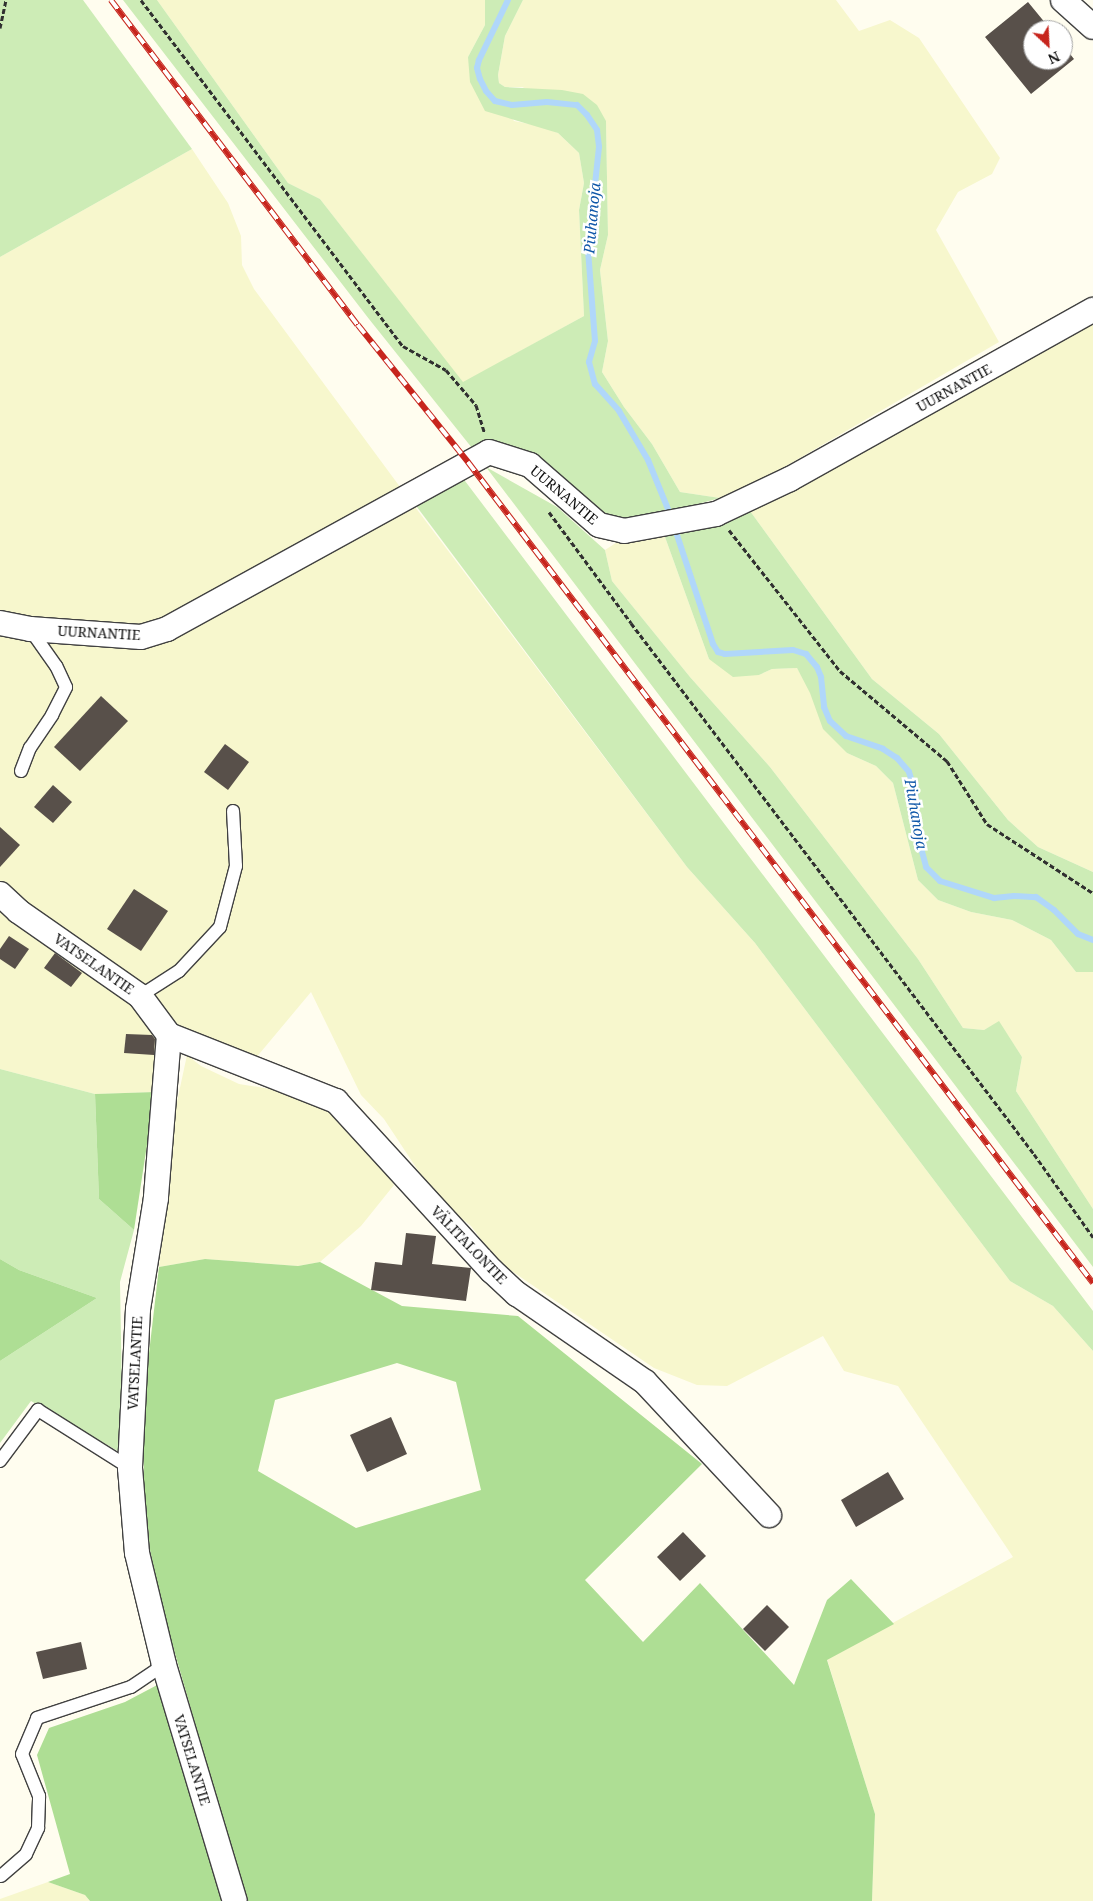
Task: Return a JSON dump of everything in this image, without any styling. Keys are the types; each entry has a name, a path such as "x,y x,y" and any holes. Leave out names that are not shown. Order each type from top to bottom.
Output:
{"street":[{"path":"1063,0 1093,27"},
{"name":"UURNANTIE","path":"0,623 30,629 141,636 167,630 489,452 530,465 599,525 624,531 716,514 790,479 1093,310"},
{"name":"VATSELANTIE","path":"0,894 18,912 140,996 169,1035 156,1198 138,1308 130,1468 137,1553 164,1665 234,1901"},
{"name":"VÄLITALONTIE","path":"169,1035 336,1101 492,1271 517,1294 645,1382 769,1515"}],"lane":[{"path":"21,771 30,748 52,714 66,687 56,666 30,629"},
{"path":"140,996 179,971 220,927 236,866 233,811"},
{"path":"0,1461 38,1410 130,1468"},
{"path":"2,1876 26,1854 38,1828 39,1796 22,1754 37,1718 131,1687 164,1665"}],"path":[{"path":"0,28 6,0"},
{"path":"141,0 403,346 446,370 476,405 489,452"},
{"path":"544,506 630,623 1017,1131 1093,1237"},
{"path":"716,514 840,671 947,761 987,824 1093,894"}],"green space":[{"path":"0,0 83,0 192,149 0,257"},
{"path":"123,0 157,0 288,183 320,199 463,382 584,316 579,210 584,183 579,153 558,133 485,111 470,82 468,57 485,25 485,0 523,0 505,36 498,75 499,83 505,87 562,90 583,94 597,105 606,121 608,235 600,270 608,341 602,372 624,407 652,444 680,492 720,498 638,520 616,521 578,496 537,461 500,443 472,448 369,319"},
{"path":"157,0 485,0 485,25 468,57 514,121 540,126 558,133 579,153 584,183 579,210 584,316 463,383 320,199 288,183"},
{"path":"523,0 836,0 859,31 890,20 919,38 1000,158 992,174 958,192 936,230 999,342 774,473 720,498 680,492 652,444 624,407 602,372 608,341 600,270 608,235 606,121 522,87 505,87 499,83 498,75 505,36"},
{"path":"192,149 228,203 241,236 242,265 254,289 403,491 687,867 755,943 1010,1281 1053,1306 1093,1351 1093,1901 872,1901 875,1814 827,1659 1013,1557 898,1386 844,1371 823,1336 727,1386 697,1385 654,1368 497,1261 471,1226 437,1199 384,1119 361,1095 311,992 255,1059 174,1023 157,1029 155,1092 95,1094 0,1069 0,257"},
{"path":"1093,320 1093,872 1038,847 1008,820 939,734 872,679 750,511"},
{"path":"486,467 557,507 605,550 612,581 690,677 770,767 918,959 963,1028 984,1030 999,1021 1022,1057 1016,1091 1093,1209 1093,1267"},
{"path":"462,477 1093,1311 1093,1351 1053,1306 1010,1281 755,943 687,867 414,503"},
{"path":"750,511 872,679 939,734 1008,820 1038,847 1093,872 1093,972 1076,972 1051,940 1012,920 971,912 938,900 918,880 893,783 876,766 847,753 823,729 810,693 797,668 772,669 759,675 733,677 709,659 665,537"},
{"path":"665,537 709,659 759,675 772,669 797,668 847,753 876,766 893,783 918,880 938,900 971,912 1012,920 1051,940 1076,972 1093,972 1093,1209 1016,1091 1022,1057 999,1022 984,1030 963,1028 918,959 770,767 690,677 612,581 605,550 622,539"},
{"path":"187,1055 201,1066 239,1084 290,1092 333,1106 372,1147 394,1185 361,1226 320,1262 298,1266 205,1259 159,1267 175,1111"},
{"path":"0,1069 95,1094 99,1199 134,1230 120,1282 123,1454 31,1401 0,1443 0,1361 97,1298 19,1270 0,1259"},
{"path":"155,1092 134,1230 99,1199 95,1094"},
{"path":"0,1259 19,1270 97,1298 0,1361"},
{"path":"205,1259 298,1266 320,1262 402,1306 518,1316 702,1464 585,1580 643,1642 700,1583 794,1685 827,1600 851,1579 894,1624 827,1660 875,1814 872,1901 246,1901 164,1615 150,1550 144,1484 143,1405 159,1267","holes":["397,1363 456,1382 481,1490 356,1528 258,1471 275,1400"]},
{"path":"161,1683 225,1901 90,1901 85,1895 48,1882 70,1874 37,1755 49,1728 125,1702"},
{"path":"48,1882 85,1895 90,1901 0,1901 0,1899"}],"building":[{"path":"1028,2 1043,20 1023,20 1023,70 1060,70 1031,94 985,37"},
{"path":"101,696 128,721 80,771 54,747"},
{"path":"225,744 249,762 228,790 204,772"},
{"path":"53,785 72,802 53,823 34,807"},
{"path":"0,827 20,845 0,867"},
{"path":"134,889 168,911 141,951 107,929"},
{"path":"9,936 29,949 15,969 0,959 0,949"},
{"path":"55,953 82,973 71,987 44,968"},
{"path":"126,1034 152,1035 155,1039 154,1055 124,1053"},
{"path":"406,1233 436,1236 432,1264 471,1268 466,1301 371,1290 375,1262 402,1265"},
{"path":"391,1417 407,1454 367,1472 350,1435"},
{"path":"888,1472 904,1499 856,1527 841,1500"},
{"path":"683,1532 706,1556 680,1581 657,1557"},
{"path":"767,1605 789,1627 765,1651 743,1629"},
{"path":"81,1642 87,1669 43,1679 36,1652"}],"waterway":[{"name":"Piuhanoja","path":"508,0 479,60 477,68 480,79 486,91 495,101 512,105 547,102 577,105 587,115 597,130 599,147 588,250 595,341 589,362 595,384 619,411 648,460 668,509"},
{"name":"Piuhanoja","path":"677,535 713,644 718,652 725,654 793,650 806,654 817,667 821,677 824,707 830,721 846,736 883,749 897,758 909,772 915,792 920,844 926,867 940,881 994,898 1014,896 1036,897 1054,910 1078,934 1093,940"}],"railway":[{"path":"111,0 358,325 468,462 1093,1283"}]}
